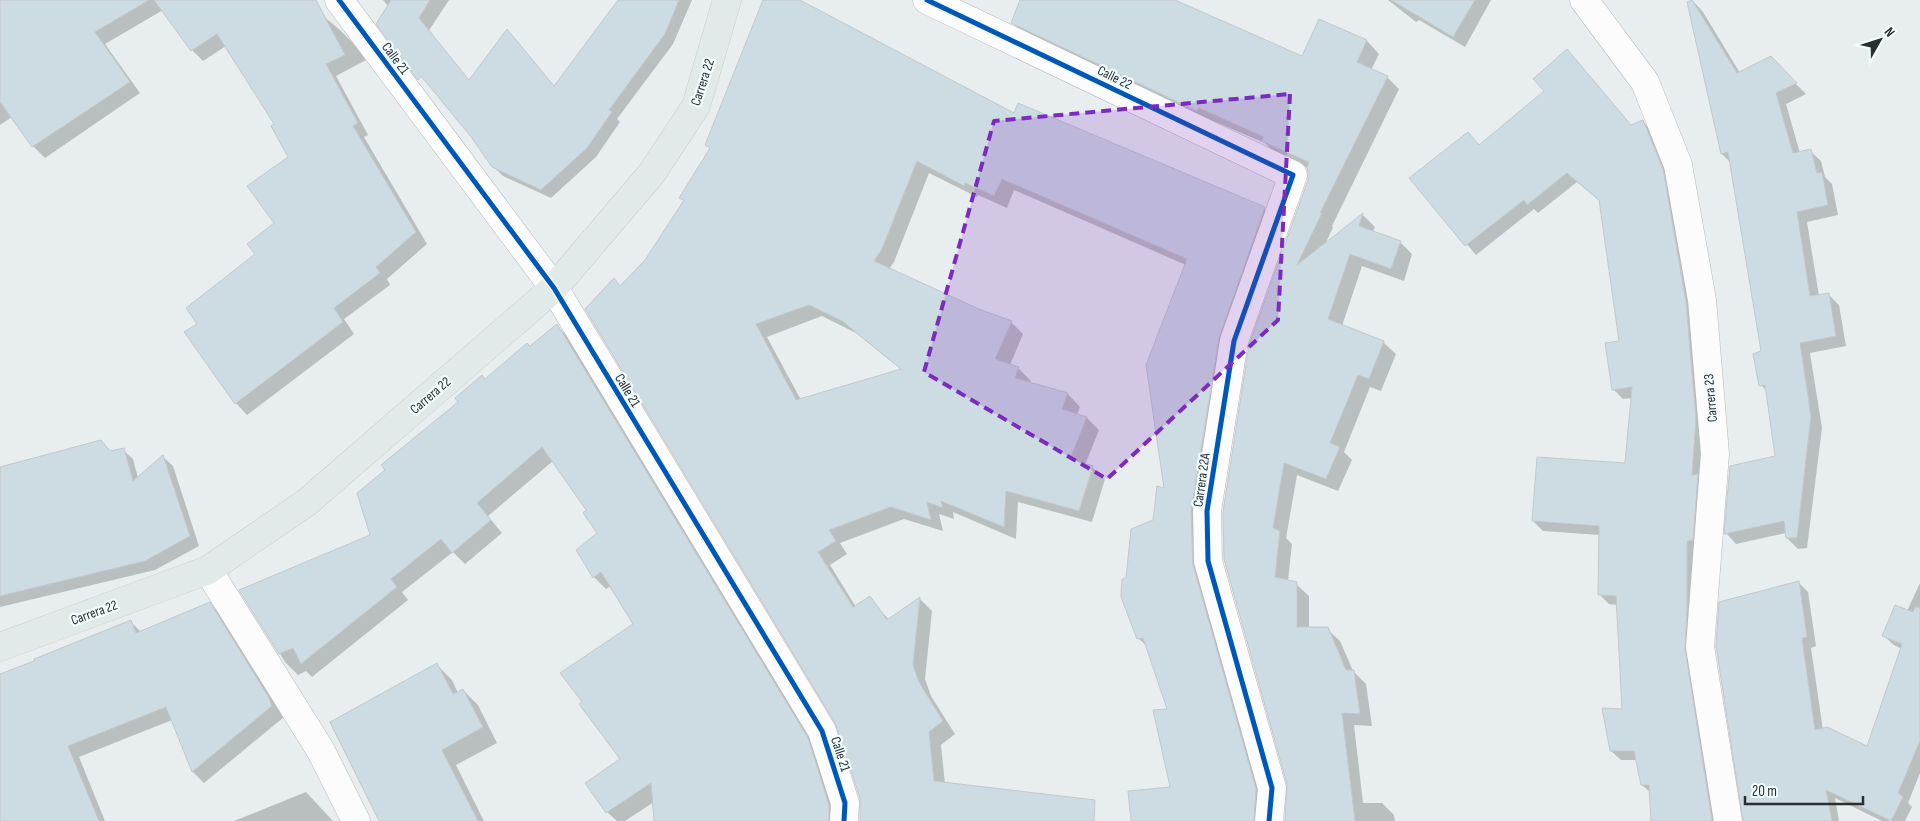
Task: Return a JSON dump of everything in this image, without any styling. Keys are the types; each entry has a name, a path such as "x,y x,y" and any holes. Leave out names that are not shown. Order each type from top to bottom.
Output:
{"main road":[{"name":"Carrera 22","path":"0,647 208,570 306,503 554,288 652,174 696,106 726,0"}],"street":[{"name":"Calle 21","path":"339,0 554,288 822,731 845,803 844,821"},
{"name":"Calle 22","path":"927,0 1293,175"},
{"name":"Carrera 23","path":"1584,0 1645,82 1678,165 1702,300 1715,454 1700,647 1728,821"},
{"name":"Carrera 22A","path":"1269,821 1272,788 1208,561 1207,511 1234,341 1293,175"},
{"path":"208,570 321,751 356,821"}],"highlighted area":[{"path":"1290,94 1278,320 1107,479 924,372 994,121"}],"building":[{"path":"0,0 149,0 95,32 130,82 32,147 0,102"},
{"path":"154,0 316,0 345,55 326,64 358,123 353,126 416,232 376,267 380,273 334,308 343,322 235,404 184,332 197,324 186,308 255,254 247,244 274,223 247,186 288,157 271,126 274,124 217,34 191,51"},
{"path":"391,0 430,0 419,18 469,80 507,29 554,86 618,0 679,0 665,34 609,110 612,112 587,148 541,190 492,167 472,138 421,76 418,80 376,24"},
{"path":"763,0 800,0 1014,113 1018,103 1265,207 1219,338 1191,511 1193,565 1256,789 1254,821 1131,821 1128,791 1170,787 1153,710 1167,709 1143,638 1137,639 1121,597 1122,579 1126,578 1131,529 1153,520 1157,486 1164,488 1146,365 1187,259 1002,179 994,196 965,183 964,186 917,161 882,249 874,261 979,309 1012,321 995,359 1019,367 1015,378 1068,393 1062,409 1087,417 1070,459 1093,466 1079,511 1006,491 1004,527 941,501 943,508 927,502 931,520 891,507 829,530 836,541 818,552 853,607 870,596 887,620 920,597 913,665 919,682 943,721 929,732 934,781 1095,800 1094,821 860,821 860,798 835,723 585,309 614,278 620,286 645,260 684,200 679,198 710,148 705,145","holes":["809,305 842,321 901,369 796,400 756,324"]},
{"path":"1020,0 1175,0 1302,56 1319,19 1367,40 1357,62 1388,76 1320,213 1322,213 1297,265 1363,213 1359,226 1401,241 1391,269 1350,254 1328,319 1384,341 1369,379 1358,375 1330,443 1340,447 1326,479 1284,463 1273,528 1280,531 1275,577 1297,582 1297,627 1328,627 1346,670 1354,670 1360,714 1342,713 1355,821 1285,821 1287,784 1224,559 1223,512 1249,345 1308,180 1307,168 1309,162 1261,141 1264,137 1199,108 1197,111 1011,23"},
{"path":"1391,0 1475,0 1453,37"},
{"path":"1692,0 1737,73 1771,56 1797,83 1776,93 1793,153 1811,149 1817,173 1822,172 1828,205 1797,212 1810,296 1829,293 1836,336 1800,343 1811,416 1797,538 1786,538 1784,521 1724,534 1730,466 1775,456 1765,385 1759,386 1753,354 1761,351 1728,152 1721,154 1687,2"},
{"path":"1567,49 1631,125 1643,120 1663,169 1686,302 1696,419 1692,475 1698,474 1693,540 1687,541 1685,649 1712,821 1651,821 1649,785 1641,785 1634,751 1610,751 1602,708 1622,709 1616,596 1598,595 1599,526 1532,521 1537,457 1625,463 1632,387 1612,390 1605,343 1619,341 1599,200 1567,173 1527,205 1524,200 1465,246 1409,178 1468,132 1479,145 1544,91 1533,79"},
{"path":"557,324 808,738 829,805 829,821 654,821 651,783 606,813 585,783 620,759 579,704 582,702 560,673 633,624 601,572 593,578 576,550 597,533 583,513 586,510 542,447 477,503 491,520 452,553 441,539 391,579 397,587 301,664 293,648 279,654 239,590 370,535 357,493 385,470 381,465 458,402 455,398 482,375 485,379 527,343 530,346"},
{"path":"101,440 110,451 124,448 133,481 163,455 190,536 145,561 0,596 0,467"},
{"path":"1799,581 1807,637 1802,638 1815,730 1827,727 1867,746 1902,644 1882,636 1895,605 1913,612 1915,607 1920,608 1920,741 1898,793 1903,797 1891,821 1826,790 1832,821 1743,821 1716,646 1719,602"},
{"path":"210,602 269,698 272,706 192,772 166,707 68,746 99,821 0,821 0,674 131,620 136,633"},
{"path":"437,663 453,694 463,689 483,727 442,750 478,821 379,821 330,722"}],"cycle path":[{"path":"339,0 554,288 822,731 845,803 844,821"},
{"path":"927,0 1293,175 1234,341 1207,511 1208,561 1272,788 1269,821"}]}
